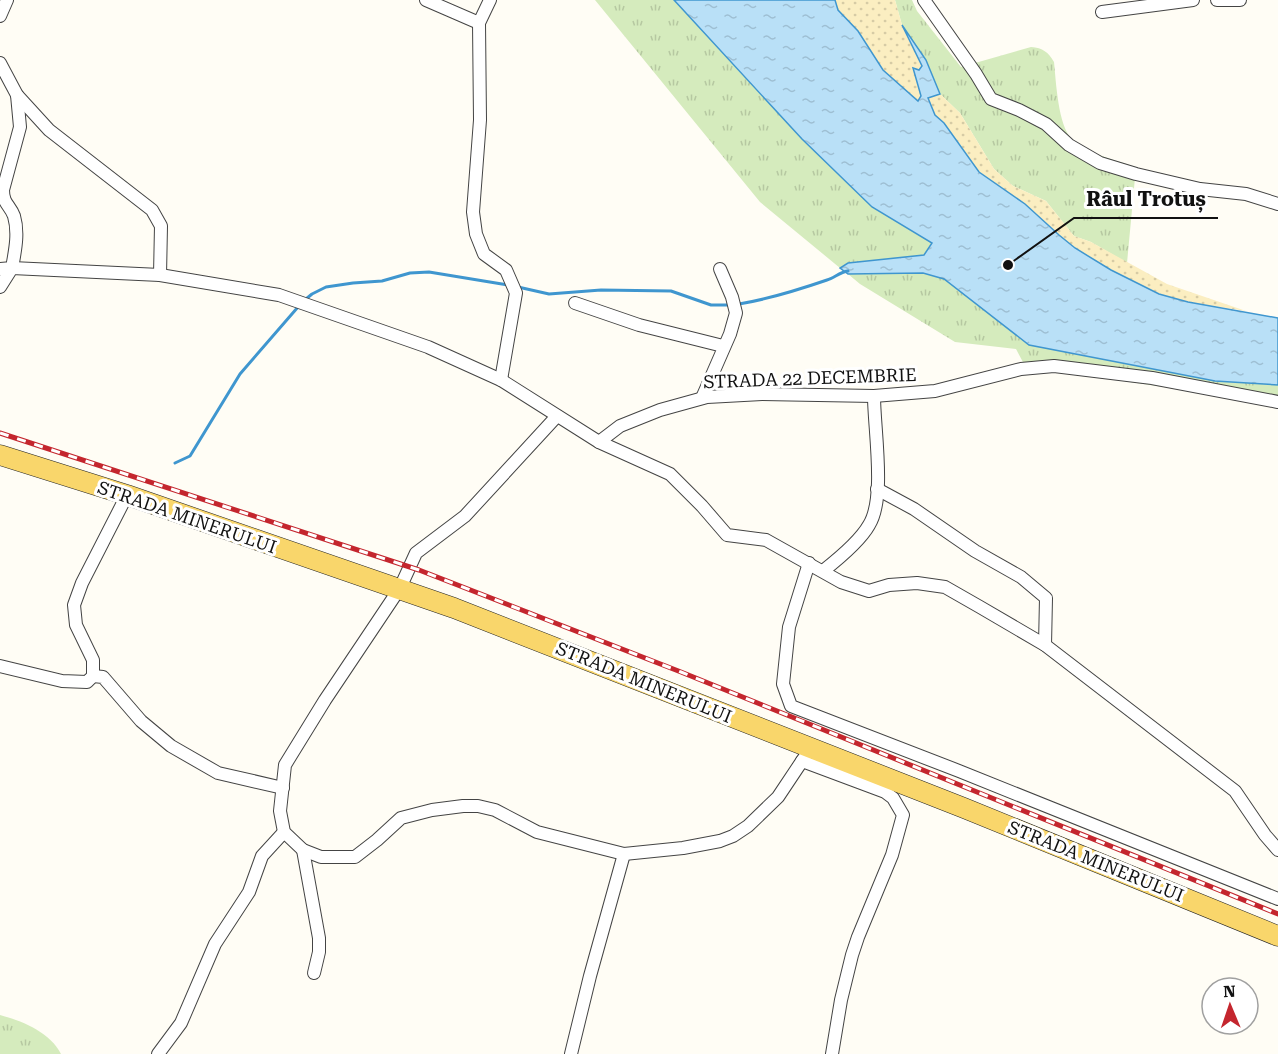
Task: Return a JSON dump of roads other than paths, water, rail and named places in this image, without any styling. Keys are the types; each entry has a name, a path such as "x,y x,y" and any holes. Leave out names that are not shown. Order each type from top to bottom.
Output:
{"main road":[{"name":"STRADA MINERULUI","path":"0,455 127,495 400,588 806,754 1278,936"}],"street":[{"path":"0,16 7,0"},
{"path":"426,0 479,23"},
{"path":"490,0 479,23 480,120 474,188 474,222 484,254 506,270 516,293 501,380"},
{"path":"924,0 991,99 1046,124 1079,151 1100,163 1136,174 1200,189 1246,194 1278,204"},
{"path":"1102,12 1193,0"},
{"path":"1217,0 1240,0"},
{"path":"0,63 17,95 49,130 152,210 161,226 160,276"},
{"path":"0,287 16,242 13,214 3,200 3,190 20,127 17,95"},
{"path":"6,268 160,276 279,295 428,346 501,380 599,442 670,474 702,506 727,536 766,540 841,582 869,591 889,585 917,583 945,587 1045,645 1236,791 1265,835 1278,850"},
{"path":"702,398 730,334 736,313 720,269"},
{"path":"575,303 639,325 723,346"},
{"name":"STRADA 22 DECEMBRIE","path":"599,442 620,426 660,410 702,398 762,394 874,396 935,391 1021,369 1054,366 1152,378 1278,402"},
{"path":"823,571 869,526 874,513 877,489 874,396"},
{"path":"557,416 465,516 416,553 400,588 325,700 285,765 280,811 284,832 303,850 321,857 355,857 400,818 432,810 478,806 495,810 537,832 624,854 683,848 713,843 733,836 748,826 768,808 786,786 806,754 885,792 899,806 903,815 892,855 852,955 841,1000 832,1054"},
{"path":"877,489 914,509 975,550 1021,577 1046,598 1045,645"},
{"path":"0,666 62,681 87,682 93,676 93,660 76,624 74,605 82,583 127,495"},
{"name":"STRADA MINERULUI","path":"809,563 789,627 783,684 791,706 1278,899"},
{"path":"93,676 103,677 141,721 171,746 218,773 283,788"},
{"path":"158,1054 181,1023 215,944 249,892 262,856 284,832"},
{"path":"303,850 319,938 319,952 314,973"},
{"path":"571,1054 592,967 624,854"}],"water":[{"path":"674,0 835,0 838,10 858,31 883,70 918,101 921,96 913,68 919,70 922,66 902,25 926,60 940,94 928,98 935,115 944,123 979,172 1025,204 1075,248 1111,270 1159,294 1188,302 1278,318 1278,385 1215,381 1029,345 944,279 923,273 848,274 840,268 848,263 924,255 932,243 872,207 802,139"}],"waterway":[{"path":"739,304 794,291 848,271"},
{"path":"306,299 326,287 382,281 410,273 429,272 508,285"},
{"path":"518,287 549,294 601,290 671,291 711,305 732,305"},
{"path":"175,463 190,456 240,374 298,307"}],"railway":[{"path":"0,433 419,570 681,672 1278,914"}],"place":[{"name":"Râul Trotuș","path":"1008,265"}]}
